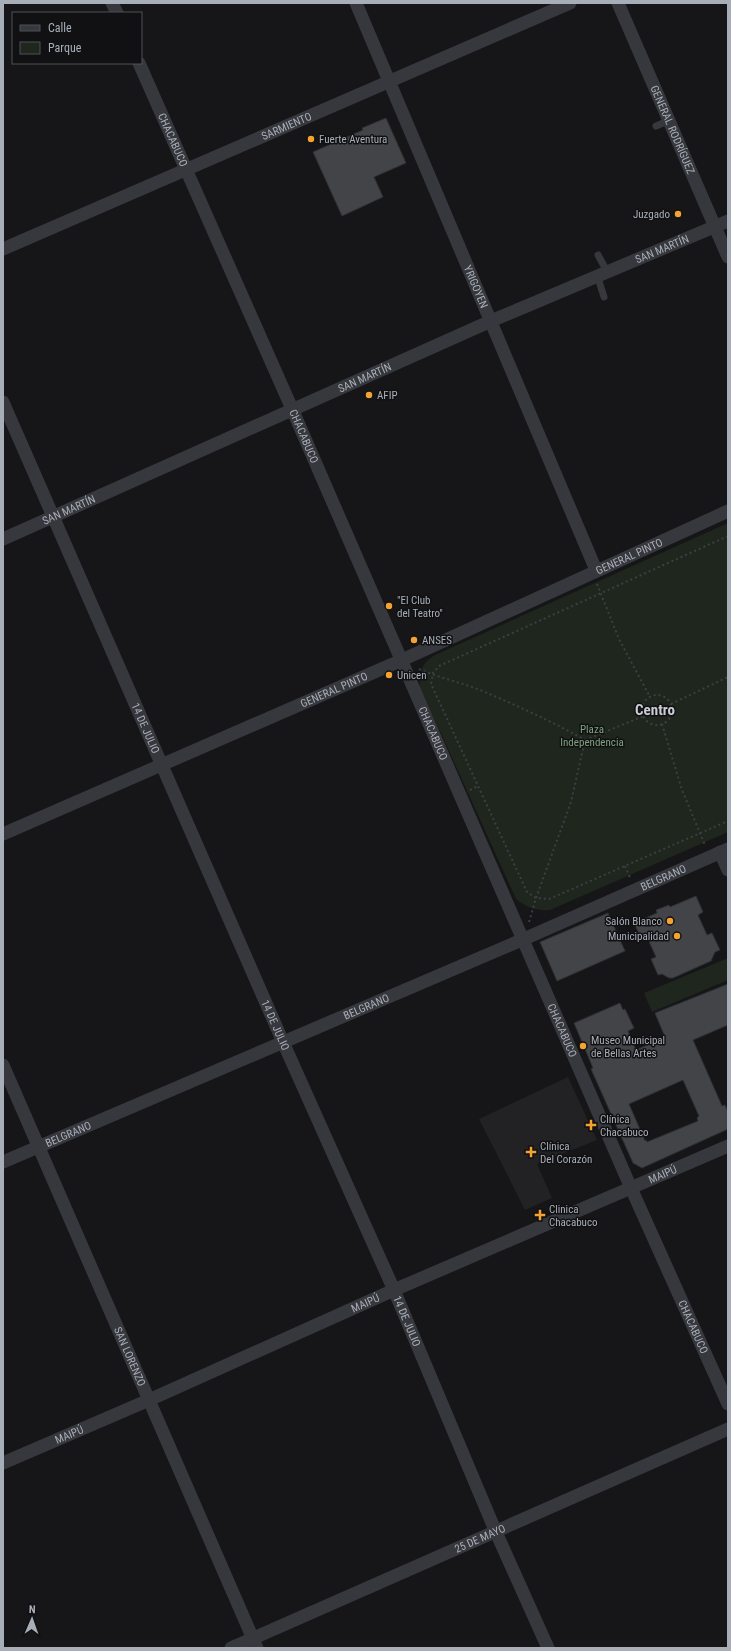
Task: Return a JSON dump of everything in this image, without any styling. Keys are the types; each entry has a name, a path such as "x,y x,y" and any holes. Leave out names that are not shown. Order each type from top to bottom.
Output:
{"street":[{"path":"112,3 116,12"},
{"name":"YRIGOYEN","path":"356,3 491,321 594,571"},
{"name":"SARMIENTO","path":"3,249 570,3"},
{"name":"GENERAL RODRÍGUEZ","path":"618,3 728,257"},
{"name":"CHACABUCO","path":"139,64 402,660 631,1188 728,1404"},
{"name":"SAN MARTÍN","path":"3,539 293,411 491,321 603,276 728,221"},
{"name":"14 DE JULIO","path":"3,402 283,1042 394,1290 495,1530 548,1648"},
{"name":"GENERAL PINTO","path":"3,834 402,660 728,511"},
{"path":"720,853 728,870"},
{"name":"BELGRANO","path":"3,1162 524,939 720,853"},
{"name":"SAN LORENZO","path":"3,1065 255,1643"},
{"name":"MAIPÚ","path":"3,1463 149,1400 394,1290 728,1146"},
{"name":"25 DE MAYO","path":"231,1648 255,1643 495,1530 728,1429"}],"lane":[{"path":"656,126 668,121"},
{"path":"598,255 603,276 604,297"}],"path":[{"path":"728,536 439,666 432,675 431,684 527,892 536,898 549,899 728,821"},
{"path":"594,571 600,593 619,639 650,697"},
{"path":"402,660 432,675 478,689 519,706 585,740 644,716"},
{"path":"671,704 728,677"},
{"path":"660,696 671,704 672,715 666,722 662,724 651,724 644,716 644,704 650,697 660,696"},
{"path":"662,724 682,790 700,833 720,853"},
{"path":"524,939 536,898 571,802 585,740"}],"shaded area":[{"name":"Clínica Del Corazón","path":"568,1077 597,1140 537,1164 552,1198 525,1210 479,1119"}],"green space":[{"name":"Plaza Independencia","path":"728,523 728,832 550,910 540,910 524,905 516,899 420,687 420,672 422,668 427,661 435,655"},
{"path":"728,958 728,980 652,1012 644,993"}],"building":[{"path":"386,118 406,163 374,177 383,197 342,216 313,152"},
{"name":"Municipalidad","path":"696,896 703,912 698,915 707,935 712,933 720,950 715,952 711,961 673,978 669,978 662,974 658,975 651,959 656,957 647,937 642,940 634,923 657,913 656,910 669,905 670,907"},
{"path":"608,913 625,951 557,981 540,942"},
{"path":"728,984 728,1025 693,1040 722,1106 725,1105 728,1112 728,1129 642,1168 633,1163 591,1069 593,1068 574,1023 620,1003 623,1010 625,1009 634,1028 628,1031 636,1050 665,1037 655,1013","holes":["683,1080 699,1116 697,1118 698,1121 647,1142 646,1140 645,1141 629,1104"]}],"place":[{"name":"Fuerte Aventura","path":"311,139"},
{"name":"Juzgado","path":"678,214"},
{"name":"AFIP","path":"369,395"},
{"name":"\"El Club del Teatro\"","path":"389,606"},
{"name":"ANSES","path":"414,640"},
{"name":"Unicen","path":"389,675"},
{"name":"Salón Blanco","path":"670,921"},
{"name":"Municipalidad","path":"677,936"},
{"name":"Museo Municipal de Bellas Artes","path":"583,1046"},
{"name":"Clínica Chacabuco","path":"591,1125"},
{"name":"Clínica Del Corazón","path":"531,1152"},
{"name":"Clinica Chacabuco","path":"540,1215"}],"district":[{"name":"Centro","path":"655,710"}]}
